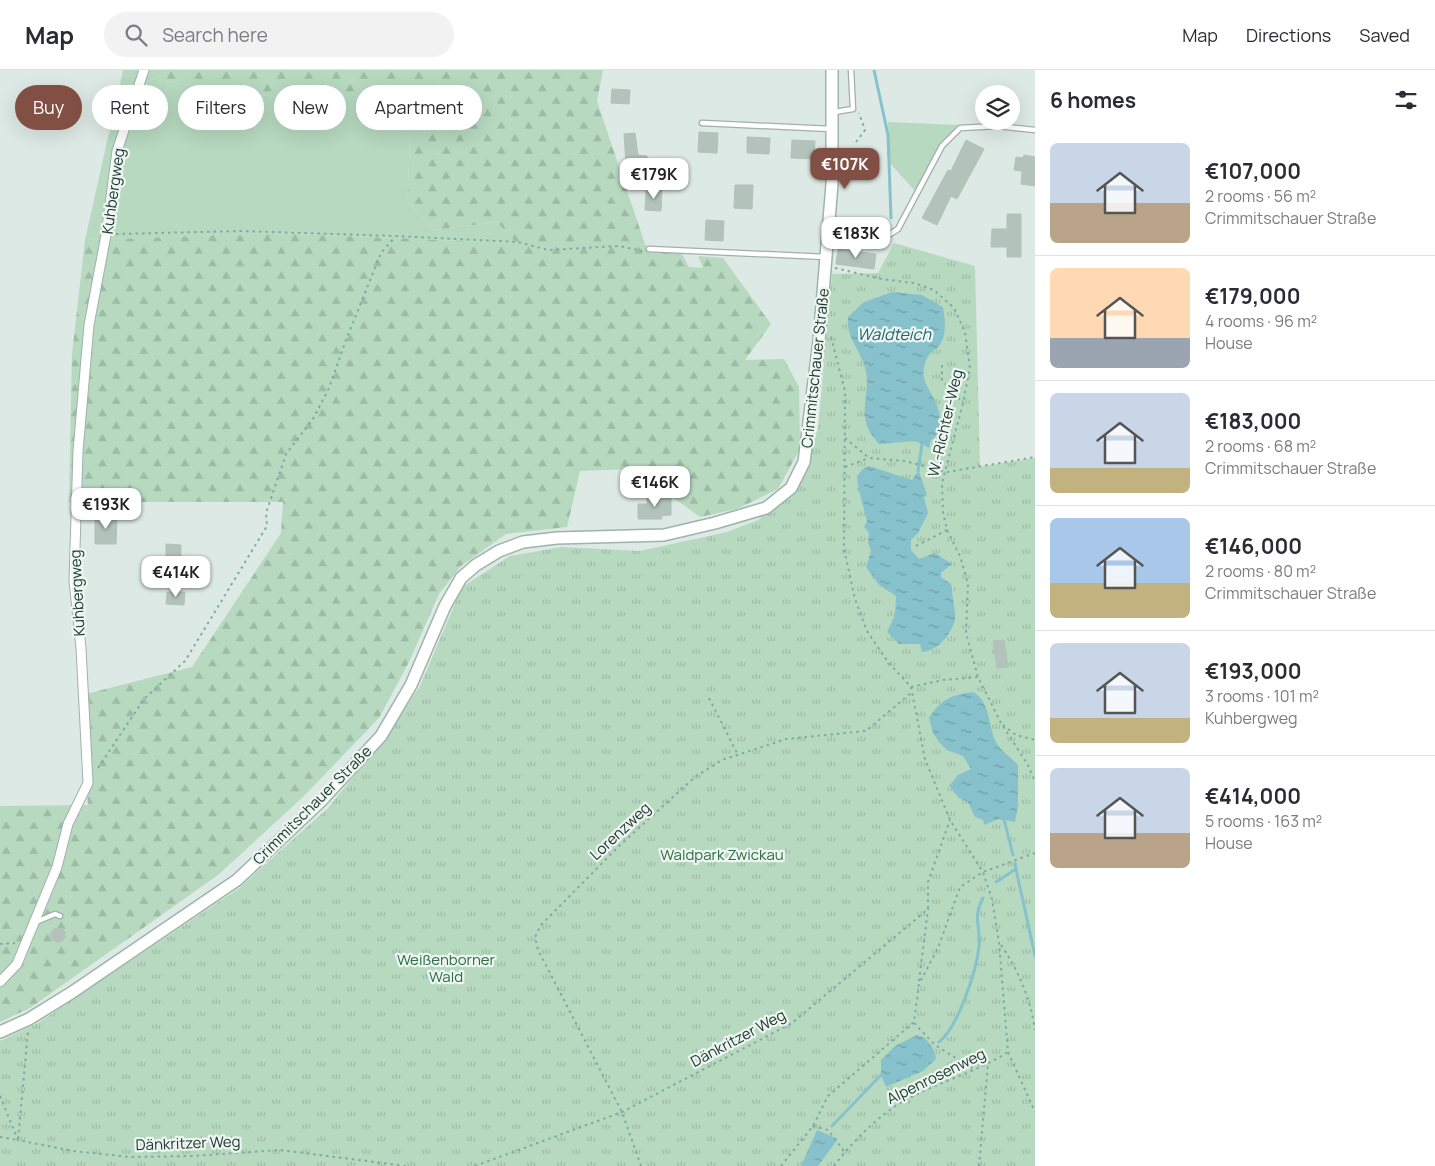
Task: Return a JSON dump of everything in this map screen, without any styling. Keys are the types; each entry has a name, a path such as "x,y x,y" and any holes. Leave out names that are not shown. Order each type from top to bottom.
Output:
{"main road":[{"name":"Crimmitschauer Straße","path":"0,1032 29,1019 71,993 237,880 320,802 381,736 411,685 445,606 461,578 476,565 499,551 524,542 557,538 664,535 716,523 766,508 791,488 804,462 826,262 833,130 832,70"}],"street":[{"name":"Kuhbergweg","path":"0,982 17,964 24,943 57,867 68,824 88,783 81,648 74,581 75,512 89,325 106,235 117,151 144,70"}],"lane":[{"path":"833,112 853,109 854,96 851,70"},
{"path":"702,123 833,130"},
{"path":"828,238 887,236 898,228 942,146 960,128 998,126 1035,130"},
{"path":"648,250 826,262"},
{"path":"33,924 55,914 60,916"}],"path":[{"path":"854,96 865,130 856,142"},
{"path":"106,235 241,231 518,242 548,250 619,246 648,250"},
{"path":"88,783 144,699 186,662 267,526 266,514 286,454 313,419 329,388 381,252 395,236"},
{"name":"W.-Richter-Weg","path":"826,262 882,279 914,283 934,290 954,308 965,332 970,368 947,472 942,483 943,512 947,530 960,556 968,584 966,633 978,677 1001,724 1028,765 1035,782"},
{"path":"830,334 845,391 844,550 855,599 867,631 888,662 911,687 925,759 950,820 983,872 992,899 999,943 1008,1052 1035,1112"},
{"path":"942,365 942,380 963,403"},
{"path":"845,438 868,458"},
{"path":"844,467 868,458 905,461 947,472 1035,457"},
{"path":"916,546 947,530"},
{"path":"911,687 943,680 978,677"},
{"name":"Lorenzweg","path":"622,1112 538,950 535,937 541,925 619,846 695,777 722,760 737,753 786,739 866,731 912,692"},
{"path":"709,698 737,753"},
{"path":"1001,724 1016,735 1035,740"},
{"path":"781,1166 813,1126 828,1096 914,1022 928,909 928,882 950,820"},
{"path":"919,984 938,948 960,887 983,872 1035,853"},
{"name":"Dänkritzer Weg","path":"475,1166 622,1112 792,1023 928,909"},
{"path":"0,944 24,943"},
{"path":"999,943 1017,968 1032,1014 1035,1030"},
{"path":"18,1140 29,1019"},
{"path":"914,1022 934,1045 975,1070"},
{"name":"Alpenrosenweg","path":"834,1166 844,1152 867,1128 895,1106 988,1064 1008,1052"},
{"path":"979,1166 988,1064"},
{"path":"0,1096 18,1140"},
{"path":"622,1112 641,1166"},
{"path":"813,1126 828,1130 844,1152"},
{"name":"Dänkritzer Weg","path":"0,1137 73,1151 131,1157 192,1156 280,1150 406,1166"}],"green space":[{"path":"123,70 603,70 597,101 647,250 681,252 689,267 703,268 698,256 723,258 771,324 745,360 784,359 799,387 800,449 778,489 737,509 700,517 634,469 580,471 567,527 506,534 461,566 439,594 409,662 379,718 303,797 218,875 30,1008 0,1022 0,806 88,805 78,696 192,667 281,533 283,502 69,502 72,354 85,240 273,233 516,243 497,222 434,230 407,201 411,130 482,130 482,85 356,85 356,111 346,109 346,85 274,85 274,97 264,95 264,85 192,85 122,75"},
{"path":"122,75 192,85 178,85 178,130 264,130 264,95 274,97 274,130 346,130 346,109 356,111 356,130 411,130 407,201 434,230 497,222 516,243 273,233 85,240 110,130 168,130 168,85 120,85"},
{"path":"888,122 959,125 940,143 915,191 889,162"},
{"name":"Waldpark Zwickau","path":"894,243 975,266 980,467 1035,458 1035,1166 0,1166 0,1041 38,1023 238,889 328,808 385,737 420,686 462,587 510,556 562,547 640,551 727,532 758,520 798,487 818,429 832,274 878,273"}],"water":[{"name":"Waldteich","path":"892,292 922,295 943,307 945,329 943,339 927,358 923,372 940,416 941,429 931,441 929,448 916,441 879,444 871,434 867,424 865,406 867,378 865,367 849,331 848,317 864,302"},
{"path":"869,466 912,480 919,472 927,495 924,497 928,513 918,533 911,540 911,550 919,559 935,553 952,564 941,573 941,577 951,584 955,620 943,641 928,651 922,652 920,644 899,644 887,632 895,615 896,596 879,585 866,567 871,551 868,542 869,533 864,527 867,521 857,476 863,469"},
{"path":"973,692 979,696 986,707 997,744 1018,765 1018,806 1015,822 999,819 984,825 983,820 975,817 968,802 959,798 949,786 958,775 971,769 963,756 947,750 939,742 933,733 929,718 938,706 947,699"},
{"path":"917,1035 924,1038 930,1044 936,1059 923,1071 886,1087 881,1075 881,1060 895,1046"},
{"path":"817,1130 838,1139 818,1166 801,1166"}],"building":[{"path":"612,89 630,90 629,104 611,103"},
{"path":"699,132 718,133 717,153 698,152"},
{"path":"635,133 638,155 647,156 647,165 626,164 624,134"},
{"path":"747,137 770,138 769,154 747,153"},
{"path":"792,140 815,141 814,159 791,158"},
{"path":"966,140 984,149 957,199 951,196 937,225 922,218 948,170 951,171"},
{"path":"1024,155 1035,157 1035,186 1021,184 1022,171 1014,170 1016,157 1023,158"},
{"path":"735,185 753,185 752,209 734,208"},
{"path":"646,190 662,190 661,211 645,210"},
{"path":"1007,214 1021,214 1021,257 1007,257 1007,247 991,247 992,229 1007,229"},
{"path":"706,220 724,221 723,241 705,240"},
{"path":"838,249 876,254 874,269 836,264"},
{"path":"671,496 671,515 661,516 662,519 638,519 638,504 647,504 647,497"},
{"path":"95,517 117,517 116,544 95,544"},
{"path":"166,544 181,545 181,570 166,569"},
{"path":"167,592 185,592 184,605 166,604"},
{"path":"1004,640 1008,667 997,668 993,641"},
{"path":"58,928 63,930 65,935 63,940 58,942 53,940 51,935 53,930"}],"waterway":[{"path":"874,70 888,135 891,218"},
{"path":"918,471 922,444"},
{"path":"1004,819 1013,855"},
{"path":"996,882 1016,869 1015,863"},
{"path":"1016,869 1035,956"},
{"path":"939,1042 953,1024 970,984 979,947 977,917 983,898"},
{"path":"832,1126 881,1075"}],"park label":[{"name":"Weißenborner Wald","path":"446,968"}]}
